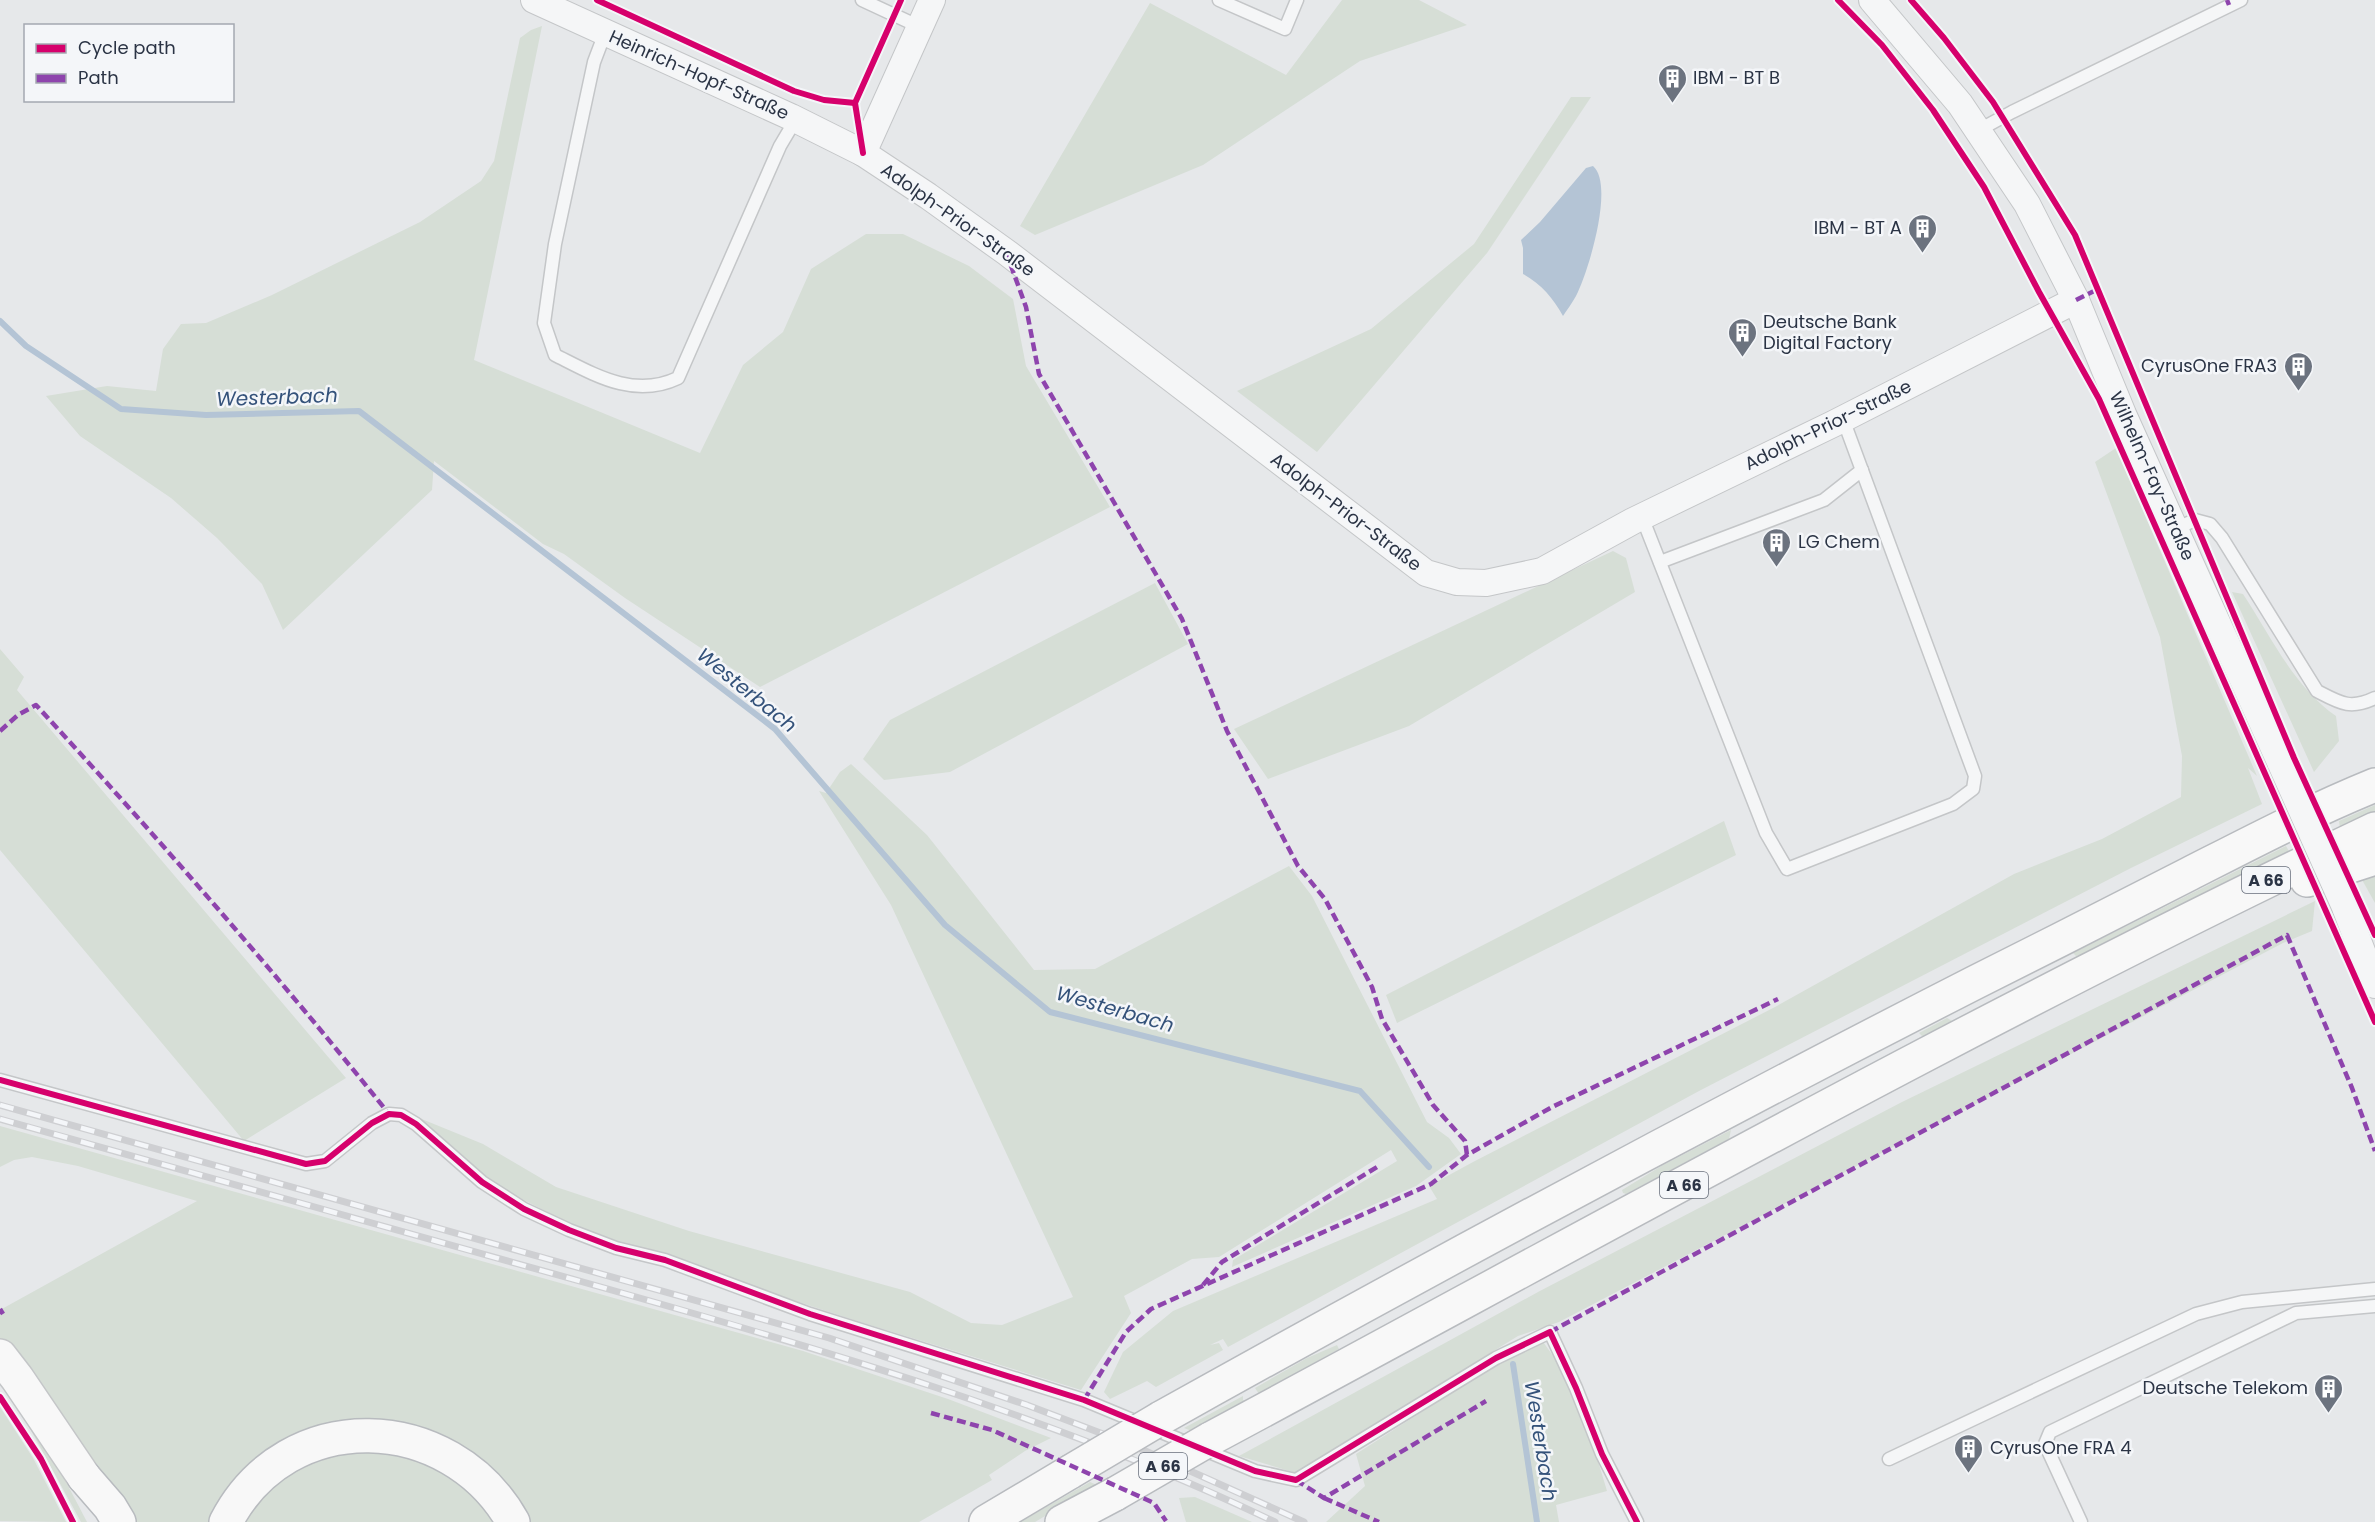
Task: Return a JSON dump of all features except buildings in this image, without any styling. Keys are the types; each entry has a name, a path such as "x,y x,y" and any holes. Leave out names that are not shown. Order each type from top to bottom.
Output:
{"main road":[{"name":"A 66","path":"2341,799 2375,778"},
{"name":"A 66","path":"986,1522 1161,1418 1308,1336 1653,1150 1919,1011 2341,799 2375,785"},
{"name":"A 66","path":"1062,1522 1210,1439 1876,1081 2159,934 2375,829"},
{"path":"2159,934 2299,882 2375,858"},
{"path":"0,1356 84,1477 110,1507 119,1522"},
{"path":"226,1522 236,1502 255,1481 277,1463 302,1449 328,1440 357,1435 385,1436 413,1441 439,1451 464,1465 485,1484 504,1505 513,1522"},
{"path":"84,1477 100,1522"}],"street":[{"name":"Heinrich-Hopf-Straße","path":"534,0 795,119 863,153"},
{"path":"863,153 932,0"},
{"name":"Wilhelm-Fay-Straße","path":"1872,0 1960,104 2027,204 2076,300 2123,414 2344,907 2375,985"},
{"name":"Adolph-Prior-Straße","path":"863,153 1006,252 1426,573 1457,582 1486,583 1542,571 1642,517 1843,419 2076,300"}],"lane":[{"path":"862,0 920,27"},
{"path":"1219,0 1284,28 1298,0"},
{"path":"1979,130 2241,0"},
{"path":"605,33 594,62 555,244 544,323 555,355 603,379 644,388 666,384 678,378 780,146 795,119"},
{"path":"1642,517 1766,833 1787,870 1953,804 1973,789 1975,776 1843,419"},
{"path":"1660,561 1809,506 1841,488 1862,470"},
{"path":"2175,529 2195,519 2210,524 2222,538 2317,691 2338,702 2359,706 2375,698"},
{"path":"0,1080 306,1164 325,1161 372,1123 389,1114 401,1115 416,1124 482,1182 524,1209 569,1230 616,1248 665,1260 810,1314 1084,1400 1255,1472 1296,1480 1496,1358 1550,1332 1576,1388 1602,1454 1637,1522"},
{"path":"1889,1459 2196,1314 2242,1302 2375,1289"},
{"path":"2081,1522 2045,1444 2050,1432 2296,1313 2375,1306"}],"shaded area":[{"path":"1342,0 1419,0 1467,25 1360,61 1203,165 1035,235 1020,226 1150,3 1286,75"},
{"path":"542,26 474,360 700,453 743,365 783,332 811,269 866,234 903,234 969,266 1013,299 1026,366 1110,507 760,687 625,598 564,554 543,544 434,461 432,490 283,630 262,584 217,538 171,498 80,436 46,396 107,386 156,391 163,349 181,324 206,323 272,295 420,222 481,181 494,161 520,38"},
{"path":"1571,97 1591,97 1487,253 1317,452 1237,391 1371,329 1474,244"},
{"path":"2116,448 2257,776 2248,768 2262,804 2131,868 1699,1091 1228,1347 1223,1339 1210,1345 1219,1343 1223,1350 1156,1387 1147,1381 1110,1399 1104,1392 1123,1352 1173,1311 1437,1199 1429,1186 1473,1162 1775,1007 2014,874 2102,839 2181,797 2182,756 2160,637 2095,462"},
{"path":"1613,551 1626,558 1635,592 1409,726 1268,779 1234,729"},
{"path":"1155,583 1188,644 950,772 884,780 863,759 890,720"},
{"path":"2232,592 2243,594 2295,675 2321,704 2336,716 2339,741 2314,772"},
{"path":"0,649 24,677 17,690 346,1078 244,1141 0,850"},
{"path":"851,764 927,835 1034,970 1095,969 1289,866 1312,896 1427,1122 1449,1138 1461,1154 1416,1186 1232,1267 1233,1260 1397,1161 1391,1150 1219,1257 1192,1259 1124,1296 1131,1313 1081,1390 857,1321 591,1234 492,1184 402,1111 483,1144 556,1187 689,1231 910,1292 971,1323 1002,1325 1073,1297 891,905 819,791 826,793 840,772"},
{"path":"2375,805 2375,813 2340,829 2339,821"},
{"path":"1724,821 1736,855 1397,1023 1386,995"},
{"path":"2286,846 2290,853 2090,952 2076,956 2073,953"},
{"path":"2375,875 2375,903 2361,878"},
{"path":"2315,901 2312,931 2283,943 1559,1322 1518,1336 1296,1473 1239,1456 1538,1292 1902,1102"},
{"path":"1947,1018 1954,1022 1923,1037 1919,1033"},
{"path":"0,1126 803,1351 948,1399 1051,1438 1025,1451 989,1475 992,1480 919,1522 527,1522 447,1439 426,1430 371,1423 212,1522 126,1522 33,1377 0,1338 0,1310 197,1201 78,1166 32,1157 14,1160 0,1167"},
{"path":"1731,1130 1729,1139 1626,1194 1623,1193 1622,1190 1663,1165"},
{"path":"1541,1339 1576,1388 1607,1491 1556,1505 1559,1522 1326,1522 1365,1486 1356,1454 1526,1345"},
{"path":"1337,1345 1339,1349 1259,1394 1255,1388 1307,1358"},
{"path":"0,1376 53,1457 87,1522 81,1522 28,1425 0,1384"},
{"path":"1243,1396 1243,1400 1247,1401 1192,1431 1184,1428"},
{"path":"0,1407 33,1458 66,1522 0,1521"},
{"path":"357,1443 437,1460 504,1522 240,1522 275,1479"},
{"path":"1090,1482 1097,1485 1035,1522 1020,1522"},
{"path":"1195,1497 1252,1522 1186,1522 1179,1498"}],"water":[{"path":"1593,166 1599,176 1601,191 1597,230 1581,285 1563,316 1546,292 1523,274 1521,240 1540,222 1586,168"}],"waterway":[{"name":"Westerbach","path":"0,321 26,346 121,409 206,415 359,411 775,729 945,925 1050,1012 1360,1091 1429,1167"},
{"name":"Westerbach","path":"1513,1364 1537,1522"}],"railway":[{"path":"0,1105 829,1338 1027,1405 1132,1445 1304,1522"},
{"path":"0,1119 671,1307 847,1359 1021,1417 1107,1449 1275,1522"}],"marked path":[{"path":"2227,0 2229,5"},
{"path":"1006,252 1026,307 1039,374 1182,619 1227,731 1298,866 1325,899 1372,987 1382,1019 1433,1105 1465,1141 1467,1155"},
{"path":"2076,300 2098,289"},
{"path":"0,731 18,715 36,705 216,906 389,1114"},
{"path":"1550,1332 2287,935 2352,1088 2375,1151"},
{"path":"1084,1400 1126,1332 1151,1309 1431,1184 1467,1155 1552,1107 1778,999"},
{"path":"1203,1285 1222,1262 1377,1167"},
{"path":"0,1309 3,1314"},
{"path":"1296,1480 1324,1498 1486,1401"},
{"path":"931,1413 992,1430 1154,1503 1166,1521"},
{"path":"1324,1498 1379,1522"}],"cycle path":[{"path":"597,0 794,91 824,100 855,103"},
{"path":"863,153 855,103 901,0"},
{"path":"1838,0 1882,45 1933,110 1984,187 2099,399 2375,1022"},
{"path":"1911,0 1944,38 1993,102 2075,235 2294,758 2375,935"},
{"path":"0,1080 306,1164 325,1161 372,1123 389,1114 401,1115 416,1124 482,1182 524,1209 569,1230 616,1248 665,1260 810,1314 1084,1400 1255,1471 1296,1480 1496,1358 1550,1332 1576,1388 1602,1454 1637,1522"},
{"path":"0,1397 41,1459 73,1522"}],"place":[{"name":"IBM - BT B","path":"1672,104"},
{"name":"IBM - BT A","path":"1923,254"},
{"name":"Deutsche Bank Digital Factory","path":"1742,358"},
{"name":"CyrusOne FRA3","path":"2298,392"},
{"name":"LG Chem","path":"1777,568"},
{"name":"Deutsche Telekom","path":"2329,1414"},
{"name":"CyrusOne FRA 4","path":"1969,1474"}]}
